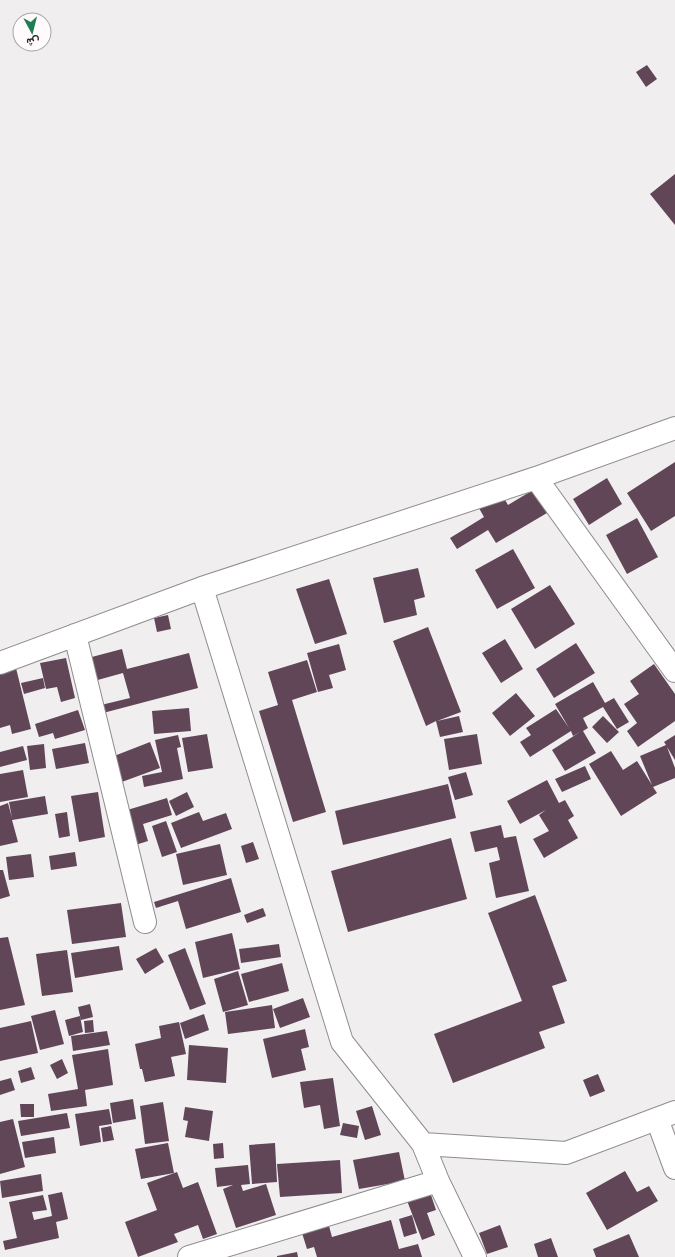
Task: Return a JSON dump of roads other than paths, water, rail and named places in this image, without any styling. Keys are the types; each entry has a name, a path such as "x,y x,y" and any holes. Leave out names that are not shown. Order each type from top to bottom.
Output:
{"street":[{"path":"0,663 202,588 536,478 675,428"},
{"path":"536,478 675,671"},
{"path":"202,588 342,1042 423,1144 438,1181 475,1257"},
{"path":"75,635 146,922"},
{"path":"423,1144 566,1153 666,1115 675,1168"},
{"path":"189,1257 438,1181"}]}
